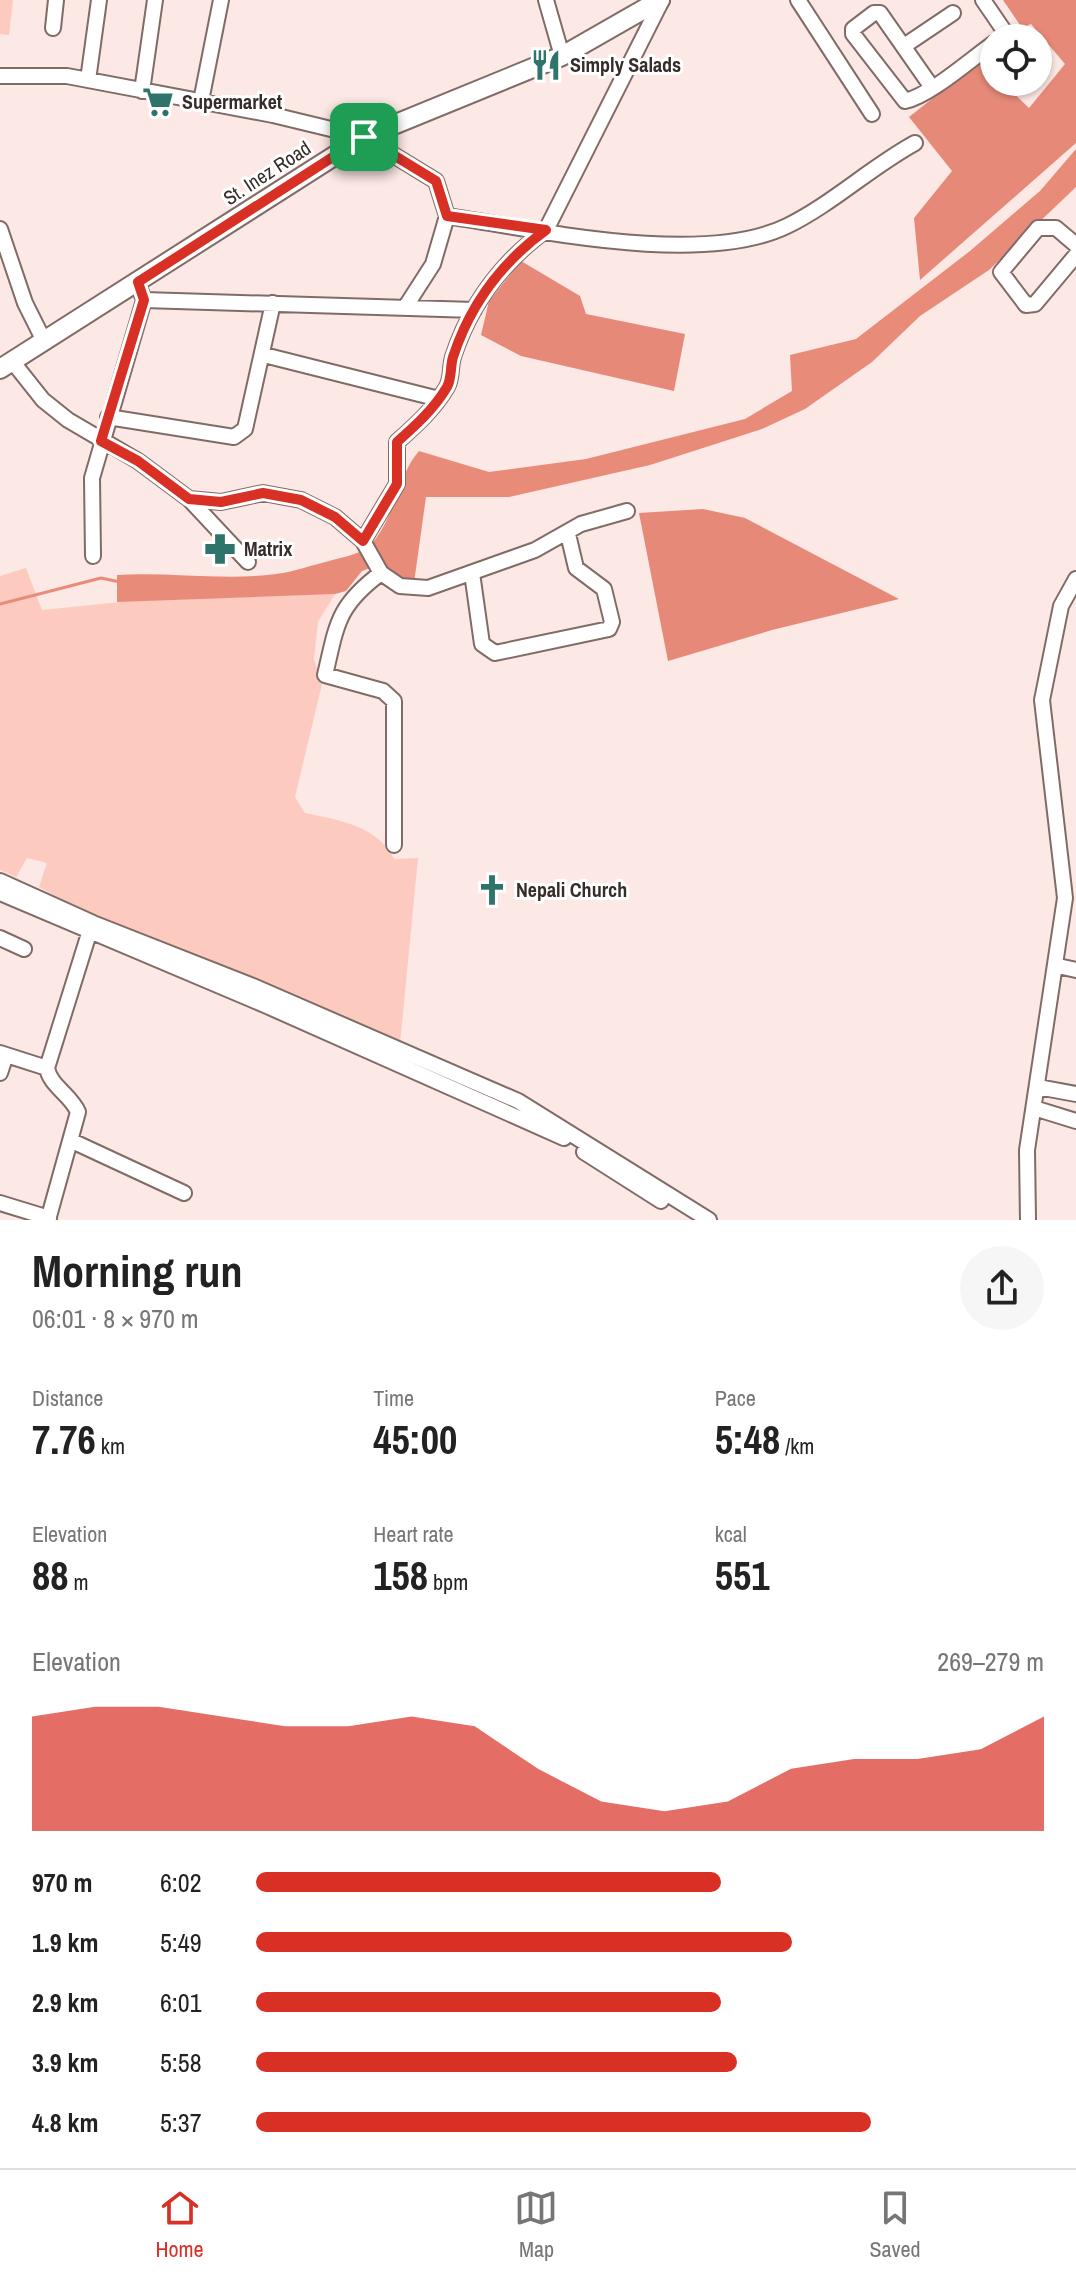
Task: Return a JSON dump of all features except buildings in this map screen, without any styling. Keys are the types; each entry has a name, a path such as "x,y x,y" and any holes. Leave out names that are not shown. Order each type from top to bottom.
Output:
{"main road":[{"name":"St. Inez Road","path":"6,365 43,339 141,291 364,137 562,56 661,0"}],"street":[{"path":"53,28 56,0"},
{"path":"88,80 99,0"},
{"path":"142,91 155,0"},
{"path":"201,101 221,0"},
{"path":"546,0 562,56"},
{"path":"363,541 397,484 397,442 439,399 449,384 452,359 492,279 520,249 546,230 661,0"},
{"path":"798,0 872,114"},
{"path":"983,0 996,24"},
{"path":"931,86 877,12 852,31 905,101 931,86 980,53"},
{"path":"904,46 953,13"},
{"path":"0,76 67,76 201,101 364,137 436,181 447,216 433,264 406,306"},
{"path":"447,216 612,241 733,241 786,227 915,143"},
{"path":"1076,245 1056,228 1038,228 1001,272 1026,305 1035,304 1076,255"},
{"path":"0,229 4,258 43,339"},
{"path":"93,556 92,478 141,291 273,303 474,310"},
{"path":"108,417 234,437 245,429 264,355 273,303"},
{"path":"264,355 439,399"},
{"path":"6,365 43,400 101,441 138,461 189,499 248,562"},
{"path":"189,499 221,502 263,493 301,500 335,517 363,541 381,573 400,586 428,588 568,534 581,524 627,511"},
{"path":"472,573 482,644 495,653 609,629 612,622 604,589 576,568 568,534"},
{"path":"381,573 352,595 333,633 325,675 383,691 394,701 394,845"},
{"path":"1028,1220 1027,1150 1058,966 1069,939 1042,700 1061,606 1076,579"},
{"path":"0,881 91,928 440,1086 526,1119 563,1138 692,1220"},
{"path":"0,893 253,986 518,1101 709,1220"},
{"path":"0,1203 49,1219 78,1112 74,1102 48,1075 47,1068 91,928"},
{"path":"0,938 24,949"},
{"path":"1058,966 1076,970"},
{"path":"0,1073 3,1054 47,1068"},
{"path":"1038,1087 1076,1094"},
{"path":"1034,1108 1076,1121"},
{"path":"72,1141 184,1193"}],"shaded area":[{"path":"0,0 13,0 9,35 0,34"},
{"path":"1003,0 1076,0 1076,143 920,280 914,218 952,171 909,117 980,61 980,96 1017,96 1029,108 1039,96 1052,96 1052,80 1065,64 1052,49 1052,24 1019,24"},
{"path":"1076,149 1076,187 989,270 920,316 872,362 805,409 762,429 650,465 509,497 426,497 414,583 393,577 383,563 362,571 346,591 335,594 117,602 117,575 257,576 289,572 359,552 369,546 381,531 406,472 419,451 489,472 586,459 745,419 792,391 790,355 856,339 970,251 1040,191"},
{"path":"521,261 580,296 586,314 685,334 674,391 521,356 481,335 489,301"},
{"path":"703,509 745,518 899,599 772,630 668,661 639,513"},
{"path":"26,568 42,610 131,601 335,594 318,622 314,659 322,684 295,797 305,813 344,822 368,832 387,848 394,859 418,858 400,1044 273,986 69,904 39,887 47,863 27,858 16,877 0,870 0,576"}],"waterway":[{"path":"0,604 101,578 120,582"}],"place":[{"name":"Simply Salads","path":"546,65"},
{"name":"Supermarket","path":"158,102"},
{"name":"Matrix","path":"220,549"},
{"name":"Nepali Church","path":"492,890"}],"route":[{"path":"364,137 436,181 447,216 546,230 520,249 492,279 452,359 449,384 431,410 397,442 397,484 363,541 335,517 301,500 263,493 221,502 189,499 138,461 101,441 144,300 138,282 364,137"}]}
